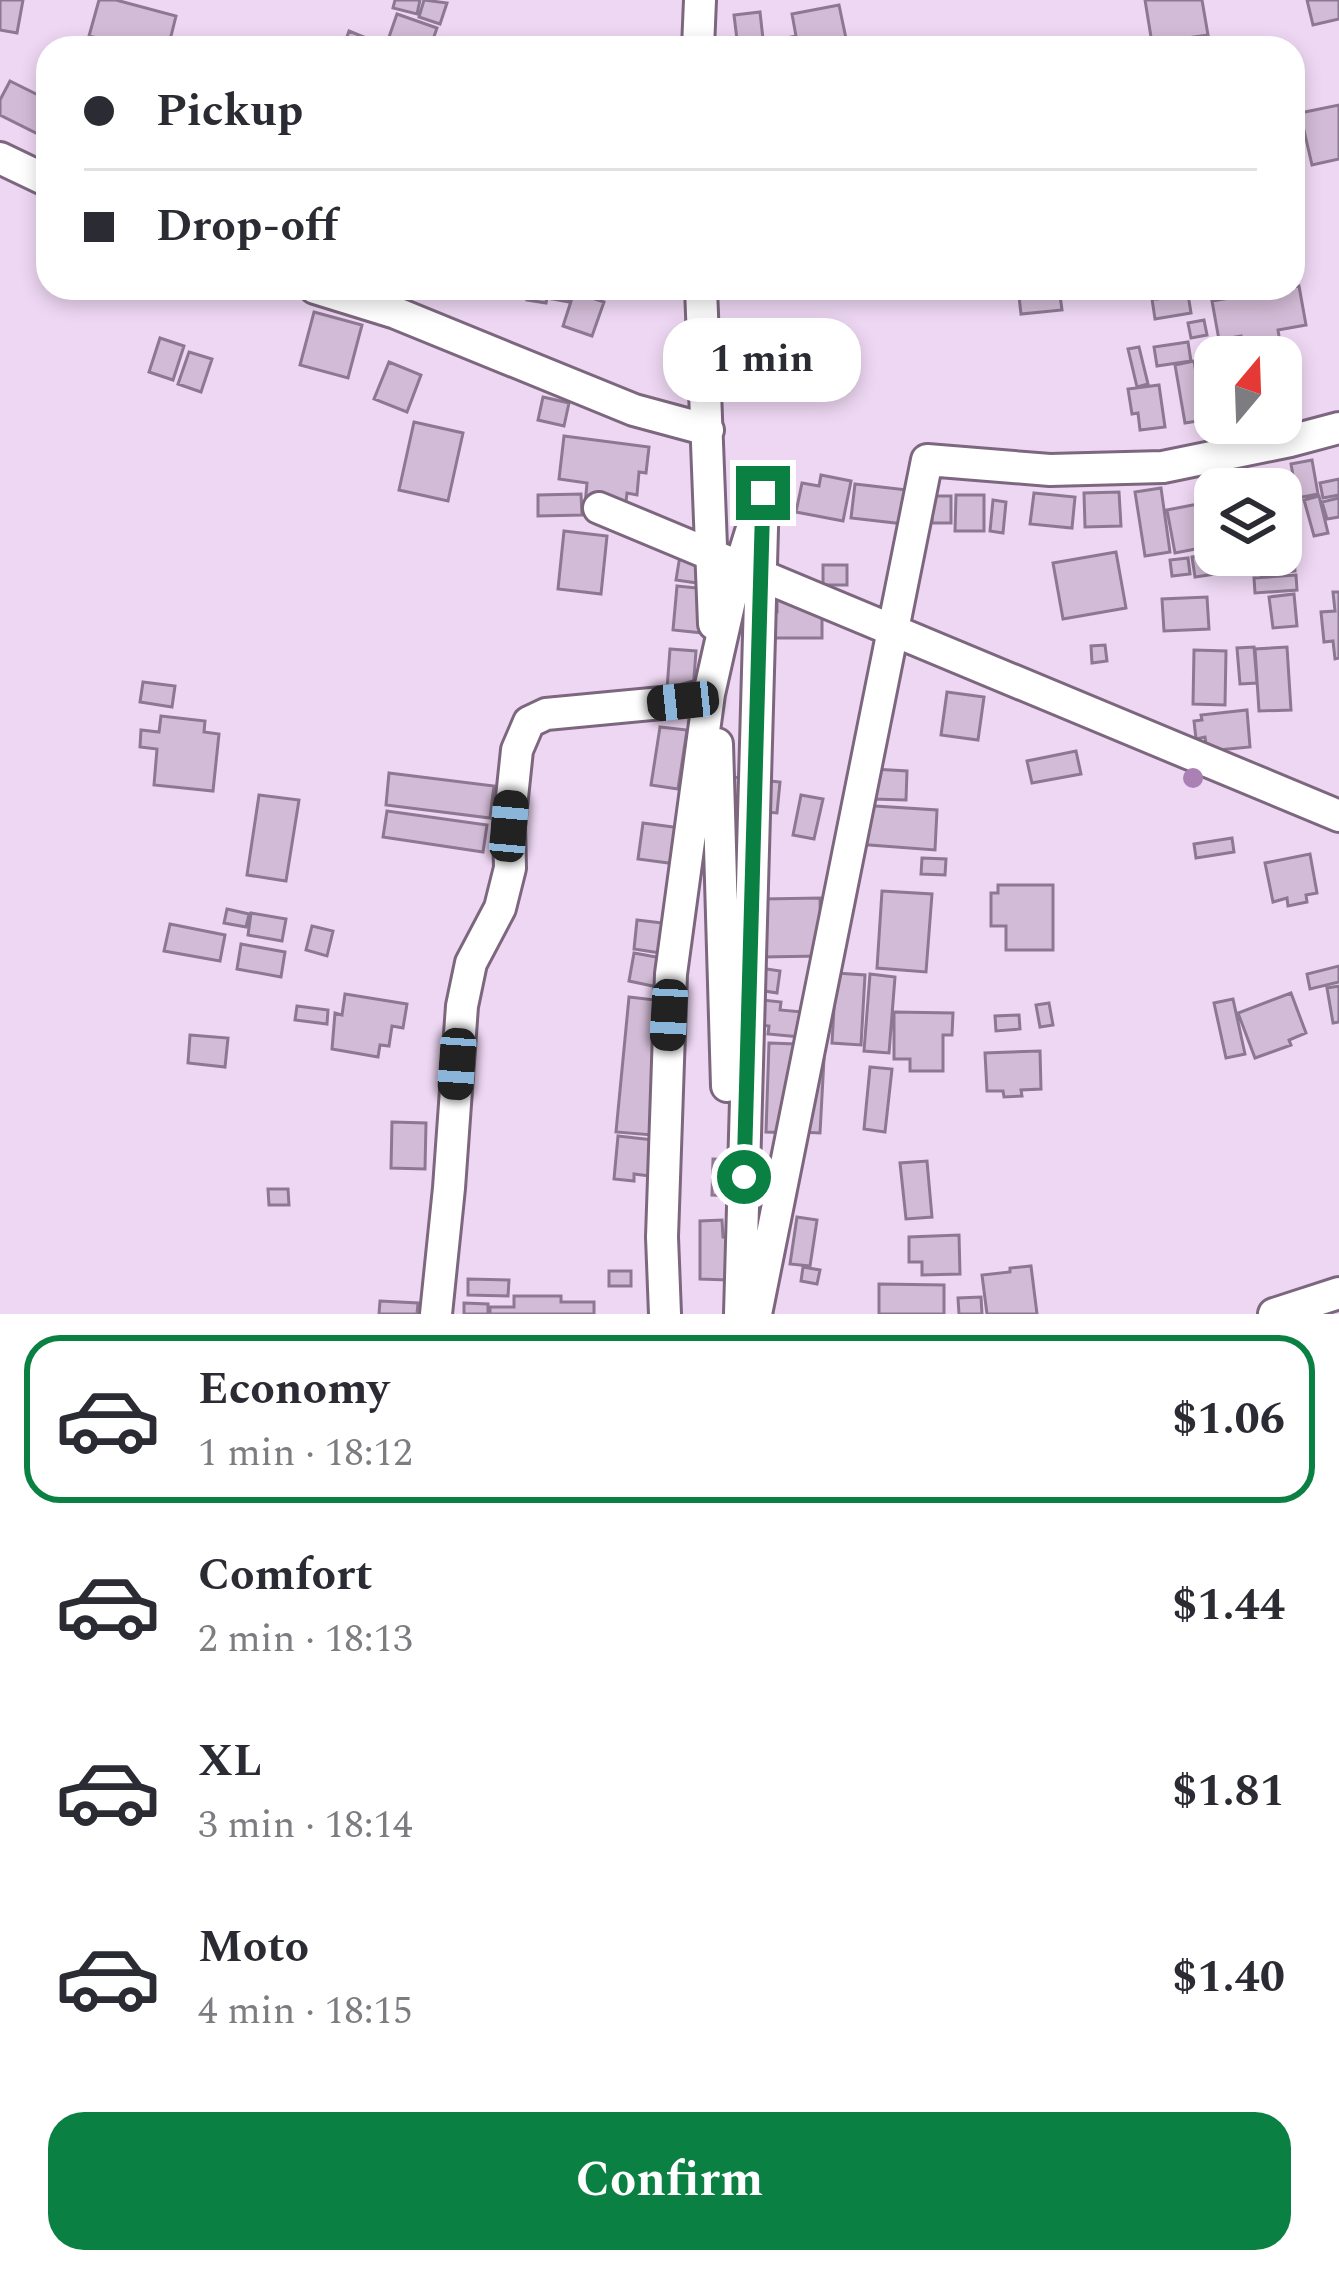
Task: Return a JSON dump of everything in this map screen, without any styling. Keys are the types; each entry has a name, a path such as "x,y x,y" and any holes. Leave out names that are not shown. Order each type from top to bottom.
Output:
{"street":[{"path":"698,36 700,0"},
{"path":"0,158 36,175"},
{"path":"354,300 634,410 708,430"},
{"path":"702,300 737,1314"},
{"path":"756,1314 927,460 1050,470 1162,467 1339,428"},
{"path":"664,1314 671,974 709,694 731,596 763,493 737,1314"},
{"path":"599,508 1339,815"},
{"path":"436,1314 462,1006 471,963 500,908 510,868 517,750 530,722 546,714 683,701 709,694"},
{"path":"1274,1314 1339,1293"}],"building":[{"path":"0,0 23,0 17,33 0,30"},
{"path":"99,0 176,16 171,36 89,36"},
{"path":"395,0 420,0 417,14 393,8"},
{"path":"424,0 447,3 440,24 419,17"},
{"path":"1145,0 1202,0 1208,35 1151,36"},
{"path":"1307,0 1339,0 1339,19 1313,25"},
{"path":"839,5 845,36 796,36 792,14"},
{"path":"760,12 763,36 737,36 734,15"},
{"path":"397,14 437,28 434,36 389,36"},
{"path":"10,81 36,94 36,133 0,115 0,100"},
{"path":"1339,105 1339,159 1312,165 1305,112"},
{"path":"571,300 604,302 592,336 563,326"},
{"path":"1019,300 1061,300 1062,310 1021,314"},
{"path":"1152,300 1189,300 1191,313 1155,319"},
{"path":"1302,300 1306,325 1278,330 1279,336 1218,336 1212,301"},
{"path":"314,312 362,325 348,378 300,365"},
{"path":"1204,320 1207,335 1191,338 1188,323"},
{"path":"160,338 184,346 173,380 149,372"},
{"path":"1188,342 1191,361 1157,366 1154,347"},
{"path":"1139,347 1148,384 1137,387 1128,349"},
{"path":"189,352 212,359 201,392 178,384"},
{"path":"1194,361 1194,422 1185,423 1175,365"},
{"path":"389,362 421,375 407,412 374,399"},
{"path":"1159,385 1165,427 1140,430 1128,389"},
{"path":"543,397 569,403 564,426 538,420"},
{"path":"414,422 463,433 448,501 399,490"},
{"path":"564,436 649,447 646,473 639,472 637,495 627,493 625,510 585,505 587,483 559,479"},
{"path":"1312,460 1318,494 1302,497 1302,468 1291,464"},
{"path":"821,475 851,481 843,521 796,512 802,483 819,486"},
{"path":"1339,479 1339,495 1323,498 1320,483"},
{"path":"855,484 916,491 913,525 851,518"},
{"path":"1161,488 1170,552 1145,556 1135,492"},
{"path":"1119,492 1121,526 1085,527 1084,493"},
{"path":"1034,493 1075,497 1072,528 1030,524"},
{"path":"581,494 582,515 538,516 538,495"},
{"path":"956,495 984,495 984,531 955,531"},
{"path":"932,496 951,496 951,523 932,523"},
{"path":"1319,496 1328,533 1314,536 1304,500"},
{"path":"1339,498 1339,517 1327,519 1322,502"},
{"path":"993,500 1006,502 1003,533 990,531"},
{"path":"1194,505 1194,549 1175,553 1167,510"},
{"path":"564,531 607,536 601,594 558,589"},
{"path":"683,537 711,585 676,580"},
{"path":"1116,552 1126,608 1063,619 1053,563"},
{"path":"1188,558 1190,574 1172,576 1170,560"},
{"path":"823,565 847,565 847,585 823,585"},
{"path":"1296,576 1297,590 1255,593 1254,578"},
{"path":"677,586 707,589 703,633 673,630"},
{"path":"777,591 826,618 822,618 822,638 771,638"},
{"path":"1333,592 1339,592 1339,658 1335,659 1333,641 1324,642 1321,612 1335,611"},
{"path":"1294,594 1297,626 1273,628 1269,597"},
{"path":"1207,597 1209,629 1164,631 1162,599"},
{"path":"1105,645 1107,661 1092,663 1091,646"},
{"path":"1254,647 1257,683 1240,684 1237,648"},
{"path":"1287,647 1291,710 1259,711 1255,649"},
{"path":"670,649 696,651 693,691 667,689"},
{"path":"1194,650 1226,651 1225,705 1193,704"},
{"path":"143,682 175,686 172,707 140,702"},
{"path":"947,692 984,697 978,740 941,735"},
{"path":"1247,710 1250,747 1207,751 1205,737 1196,739 1194,721 1202,720 1201,715"},
{"path":"161,716 205,721 204,732 219,734 213,791 154,785 157,749 140,747 141,730 159,732"},
{"path":"660,727 687,730 678,789 651,785"},
{"path":"1076,751 1081,774 1032,783 1027,761"},
{"path":"873,769 907,771 906,800 872,799"},
{"path":"389,773 494,786 490,818 386,805"},
{"path":"732,777 780,782 777,813 730,809"},
{"path":"259,795 299,800 286,881 247,875"},
{"path":"801,795 823,799 814,839 793,835"},
{"path":"859,805 937,810 935,850 857,844"},
{"path":"387,811 487,825 483,852 383,837"},
{"path":"643,823 681,828 676,864 638,859"},
{"path":"1232,838 1234,852 1196,858 1194,844"},
{"path":"1310,854 1317,893 1306,895 1307,902 1288,906 1287,898 1273,902 1265,863"},
{"path":"922,858 946,859 945,875 921,874"},
{"path":"998,885 1053,885 1053,950 1006,950 1006,926 991,926 991,893 998,893"},
{"path":"882,891 932,894 926,972 877,968"},
{"path":"820,898 821,956 760,957 758,899"},
{"path":"227,909 249,914 246,927 224,923"},
{"path":"251,913 286,919 282,941 248,935"},
{"path":"637,920 671,924 667,954 634,949"},
{"path":"170,924 225,935 220,961 164,951"},
{"path":"312,926 333,931 327,956 306,950"},
{"path":"241,944 285,952 281,977 237,969"},
{"path":"634,953 667,959 662,988 629,981"},
{"path":"1339,966 1339,982 1310,989 1307,974"},
{"path":"761,968 780,971 777,993 758,990"},
{"path":"836,973 865,975 861,1045 832,1043"},
{"path":"870,974 895,977 889,1053 864,1051"},
{"path":"1339,986 1339,1022 1333,1023 1327,988"},
{"path":"1291,993 1306,1033 1289,1040 1291,1045 1255,1058 1238,1013"},
{"path":"345,994 407,1004 403,1028 392,1026 389,1046 380,1045 378,1057 332,1049 335,1013 342,1015"},
{"path":"712,995 781,1002 780,1010 824,1014 822,1039 768,1034 769,1026 710,1019"},
{"path":"629,997 664,1001 652,1135 616,1132"},
{"path":"1233,999 1245,1054 1226,1058 1214,1003"},
{"path":"1049,1003 1053,1025 1040,1027 1036,1005"},
{"path":"297,1006 328,1010 327,1024 295,1020"},
{"path":"894,1012 953,1013 952,1035 943,1035 943,1071 910,1071 910,1059 894,1059"},
{"path":"1019,1015 1020,1029 996,1031 995,1016"},
{"path":"190,1035 228,1038 225,1067 188,1063"},
{"path":"769,1043 796,1044 794,1133 766,1132"},
{"path":"1040,1051 1041,1089 1004,1097 1003,1091 987,1091 985,1053"},
{"path":"803,1058 824,1059 820,1133 800,1132"},
{"path":"870,1067 892,1069 885,1132 864,1129"},
{"path":"392,1122 426,1123 425,1169 391,1168"},
{"path":"618,1136 654,1140 650,1176 634,1174 634,1181 614,1179"},
{"path":"713,1159 735,1160 734,1196 712,1195"},
{"path":"927,1161 932,1217 906,1219 900,1163"},
{"path":"268,1189 288,1189 289,1205 269,1205"},
{"path":"797,1217 817,1220 810,1266 790,1264"},
{"path":"722,1220 723,1237 728,1237 728,1280 700,1279 700,1221"},
{"path":"959,1235 960,1274 922,1275 922,1262 909,1262 909,1237"},
{"path":"1031,1266 1037,1314 987,1314 982,1275"},
{"path":"803,1267 820,1270 817,1284 801,1281"},
{"path":"609,1271 631,1271 631,1286 609,1286"},
{"path":"468,1279 509,1280 508,1296 468,1295"},
{"path":"879,1284 944,1285 944,1314 879,1314"},
{"path":"514,1296 594,1302 594,1314 490,1314 490,1307 514,1307"},
{"path":"981,1297 982,1314 959,1314 958,1298"},
{"path":"380,1301 418,1303 417,1314 379,1314"},
{"path":"464,1303 488,1304 488,1314 464,1314"}],"route":[{"path":"744,1177 763,493"}]}
